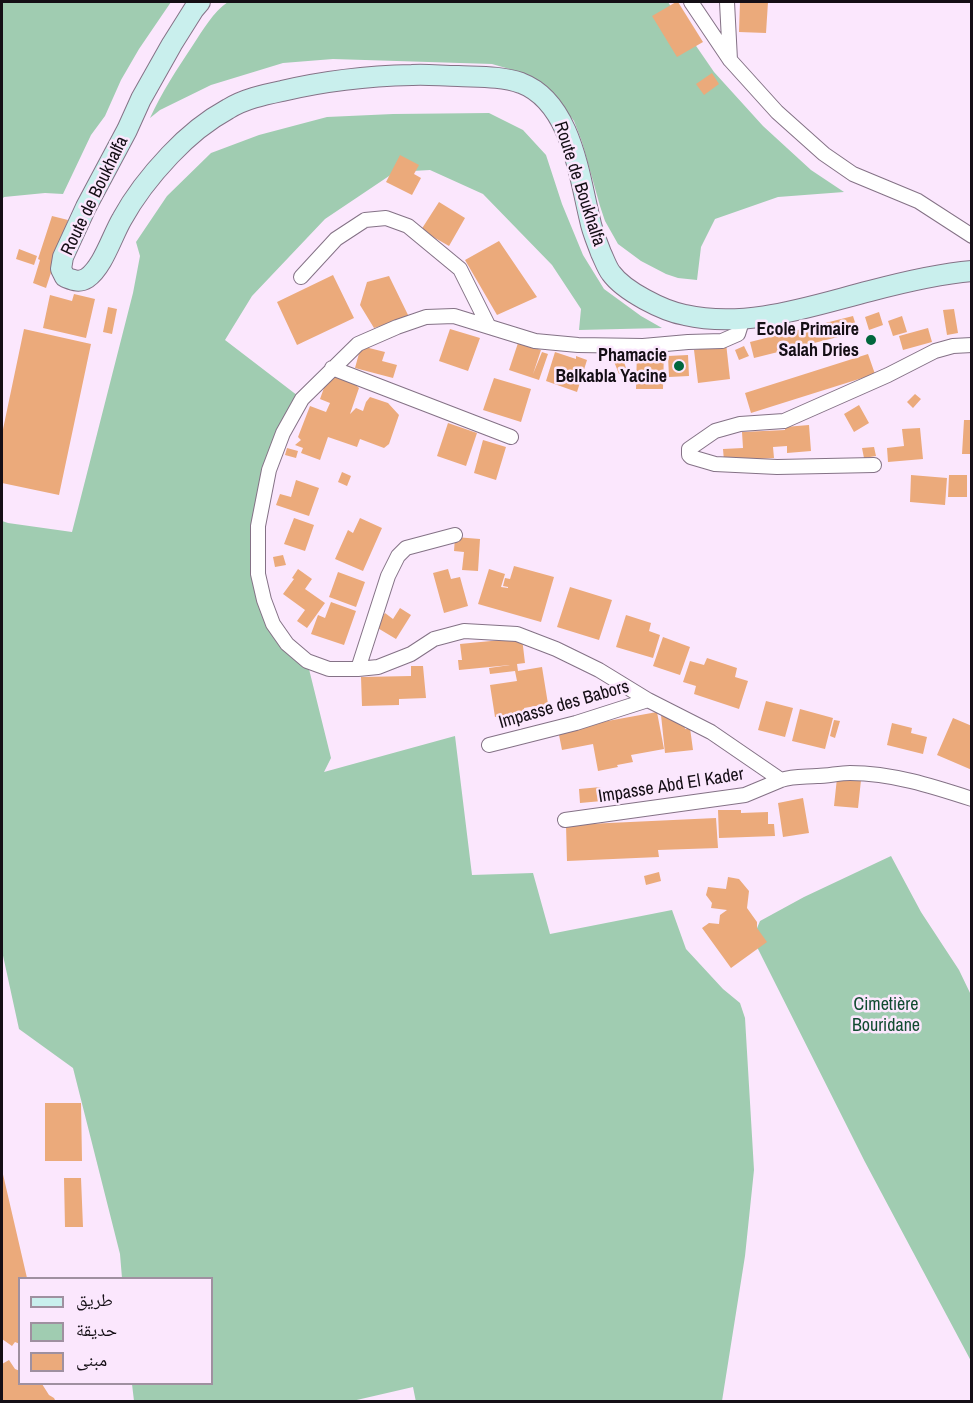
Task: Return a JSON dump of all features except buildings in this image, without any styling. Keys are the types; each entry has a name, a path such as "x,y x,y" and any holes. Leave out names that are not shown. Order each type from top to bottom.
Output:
{"main road":[{"name":"Route de Boukhalfa","path":"200,2 141,99 86,207 63,257 61,269 65,277 75,281 86,279 96,268 121,220 167,158 186,138 229,108 253,98 328,82 414,75 496,78 521,83 541,95 556,113 570,145 581,178 590,222 612,274 637,295 667,310 707,318 743,318 788,312 933,276 972,271"}],"street":[{"path":"691,2 730,60 777,111 824,154 854,174 918,201 972,236"},
{"path":"727,2 730,60"},
{"path":"301,277 336,239 365,220 386,218 408,226 460,269 488,325"},
{"path":"743,318 738,334 722,341 642,346 578,345 535,340 454,316 426,317 358,344 302,399 283,433 269,470 258,526 258,574 273,624 287,644 307,661 329,669 378,667 411,654 435,639 464,631 517,633 599,670 648,700 711,732 781,780"},
{"path":"874,465 777,467 715,464 691,457 688,452 715,431 740,424 784,421 888,375 935,351 953,346 972,345"},
{"path":"332,368 511,437"},
{"path":"358,669 388,576 398,556 406,548 455,535"},
{"name":"Impasse des Babors","path":"489,745 576,723 648,700"},
{"name":"Impasse Abd El Kader","path":"566,820 745,795 793,777 850,773 916,781 972,799"}],"green space":[{"path":"2,2 171,2 121,80 105,116 91,135 63,194 45,193 2,199"},
{"path":"228,2 668,2 714,72 763,126 811,170 844,192 778,197 715,219 701,247 697,280 678,278 641,261 618,244 605,221 574,121 539,81 513,70 492,64 333,59 283,63 211,85 160,110 150,118 170,81 205,27"},
{"path":"489,113 523,130 546,155 562,204 583,255 604,289 662,328 579,330 581,309 552,265 483,194 430,170 395,172 325,219 252,296 225,340 302,399 283,433 258,526 264,600 307,661 331,758 324,772 455,736 472,875 533,873 550,934 672,910 686,949 723,989 740,1003 745,1018 754,1170 745,1256 722,1401 416,1402 413,1387 348,1402 134,1401 132,1385 213,1385 213,1277 122,1277 120,1254 73,1068 19,1029 2,951 2,521 72,532 133,293 140,256 136,242 167,196 211,153 259,135 327,117"},
{"name":"Cimetière Bouridane","path":"891,856 921,912 959,970 971,995 971,1361 865,1162 756,945 755,933 760,921 804,897"}],"place":[{"name":"Ecole Primaire Salah Dries","path":"871,340"},
{"name":"Phamacie Belkabla Yacine","path":"679,366"}]}
